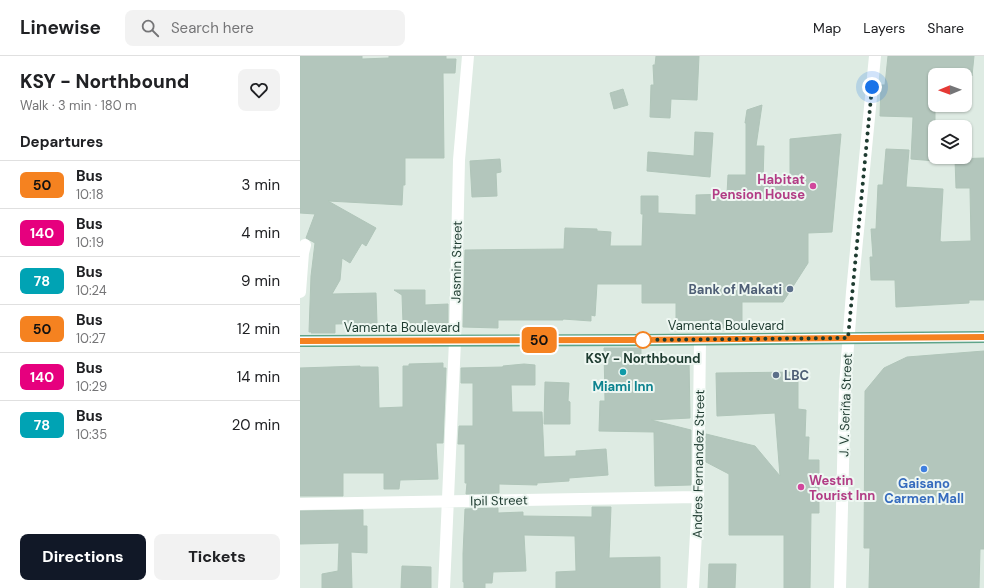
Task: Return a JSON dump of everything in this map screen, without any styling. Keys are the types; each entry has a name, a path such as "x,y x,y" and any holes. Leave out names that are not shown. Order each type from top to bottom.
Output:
{"main road":[{"name":"Vamenta Boulevard","path":"300,341 700,340 984,337"}],"street":[{"name":"Jasmin Street","path":"444,588 455,340 459,160 468,56"},
{"name":"J. V. Seriña Street","path":"840,588 845,386 848,338 875,56"},
{"path":"300,292 305,245"},
{"name":"Andres Fernandez Street","path":"693,588 698,497 700,340"},
{"name":"Ipil Street","path":"300,504 698,497"}],"building":[{"path":"300,56 362,56 362,59 389,58 389,56 446,56 446,59 456,59 455,73 443,73 444,158 405,158 405,185 403,185 402,205 328,201 376,228 366,246 362,243 350,263 342,258 340,280 332,294 376,293 377,323 335,324 335,333 309,332 311,276 315,243 306,238 315,214 300,213"},
{"path":"656,56 699,56 697,100 671,99 670,118 650,117 651,85 654,85 653,65 655,65"},
{"path":"888,56 974,56 972,76 972,68 928,68 928,112 935,112 935,120 928,120 928,160 911,159 913,117 880,116 881,85 885,85"},
{"path":"623,89 628,105 614,109 610,93"},
{"path":"762,105 756,146 764,146 763,182 790,184 790,139 841,134 832,232 808,233 808,263 783,302 742,302 742,328 719,328 719,320 676,321 676,303 642,303 642,284 597,284 595,316 591,315 591,321 563,319 498,320 498,328 463,327 465,250 564,249 565,228 597,229 597,231 611,232 610,246 642,246 643,214 641,214 641,196 658,196 658,213 696,215 696,195 727,194 728,175 746,175 745,123 747,110"},
{"path":"695,132 713,133 710,177 647,171 648,152 694,156"},
{"path":"886,149 909,150 906,187 943,189 940,241 971,241 970,188 956,188 955,164 972,164 972,158 984,158 984,300 969,300 969,303 896,307 895,280 871,280 870,257 873,257 871,229 876,229 878,185 883,185"},
{"path":"500,159 501,172 496,173 497,196 472,197 470,161"},
{"path":"394,290 425,290 425,305 448,304 448,323 403,323 402,295"},
{"path":"604,348 641,348 641,359 689,359 690,418 651,420 691,430 691,485 655,486 654,432 599,431 600,401 605,401"},
{"name":"Gaisano Carmen Mall","path":"984,351 984,549 980,549 979,588 869,588 870,548 864,548 865,391 884,368 907,357"},
{"path":"443,363 443,368 446,368 443,443 436,443 438,479 400,480 399,489 384,489 384,473 343,473 343,496 300,496 300,368 360,366 378,367 379,408 403,407 403,366 409,366 409,364"},
{"path":"524,364 535,365 535,385 511,385 512,412 542,412 544,457 576,456 576,451 606,449 608,475 569,478 569,481 537,483 537,485 499,484 499,493 466,494 467,483 465,483 465,444 458,444 459,426 473,426 473,383 461,383 461,368 503,367"},
{"path":"798,372 798,409 806,410 805,437 809,437 808,460 819,460 819,513 811,513 810,588 784,588 784,535 729,535 729,474 706,462 706,434 755,446 780,476 775,413 717,416 716,373"},
{"path":"545,382 569,383 568,401 570,402 570,424 544,424"},
{"path":"592,507 611,507 609,558 660,557 660,588 556,588 556,572 576,571 575,536 524,535 526,571 493,572 492,583 485,583 485,588 464,588 463,554 465,509 498,508 498,513 523,512 523,516 592,517"},
{"path":"363,510 363,526 367,526 367,553 351,552 352,588 322,588 322,574 338,571 339,543 300,544 300,511"},
{"path":"709,564 736,564 735,588 708,588"},
{"path":"402,566 431,567 431,588 401,588"}],"bus line":[{"name":"50","path":"300,341 984,337"}],"place":[{"name":"Habitat Pension House","path":"813,186"},
{"name":"Bank of Makati","path":"790,289"},
{"name":"KSY - Northbound","path":"643,340"},
{"name":"Miami Inn","path":"623,372"},
{"name":"LBC","path":"776,375"},
{"name":"Gaisano Carmen Mall","path":"924,469"},
{"name":"Westin Tourist Inn","path":"801,487"}],"route":[{"path":"643,340 848,338 872,87"}]}
